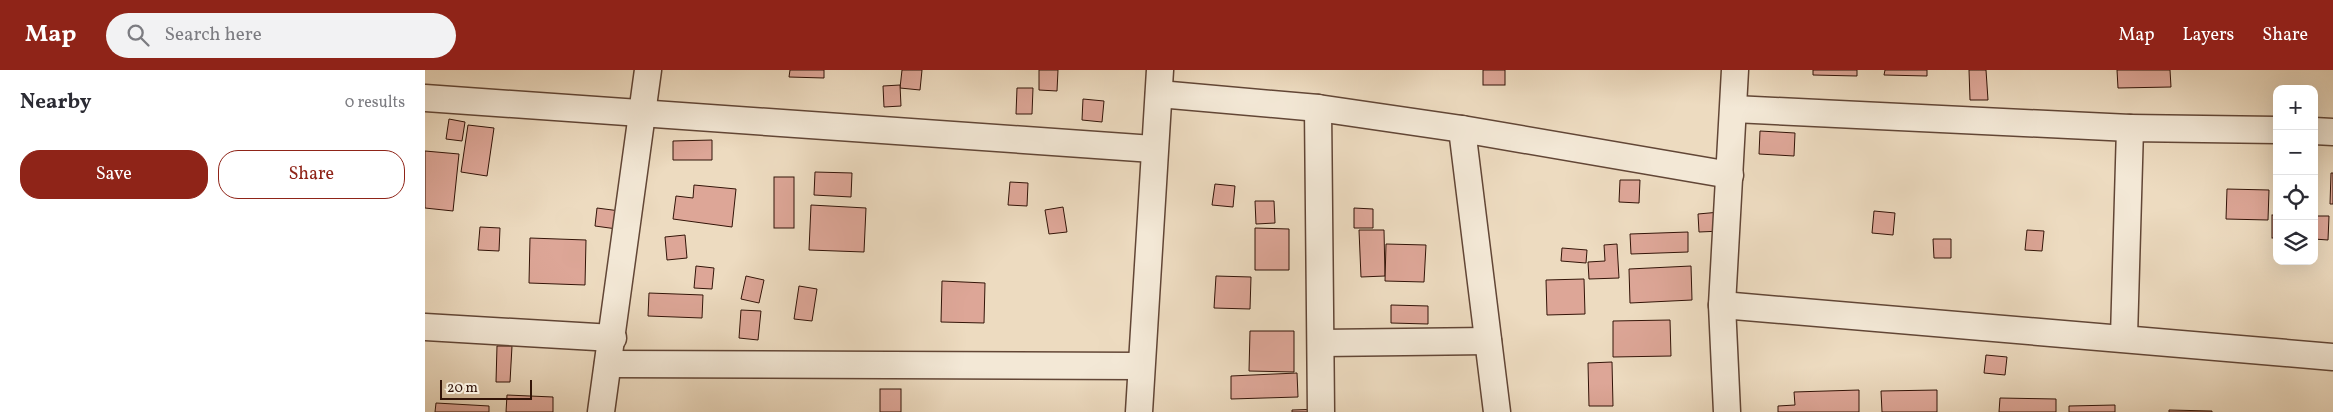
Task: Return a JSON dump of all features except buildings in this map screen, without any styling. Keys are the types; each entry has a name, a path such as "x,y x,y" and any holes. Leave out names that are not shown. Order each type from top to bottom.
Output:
{"street":[{"path":"601,412 613,338 648,70"},
{"path":"1727,412 1722,304 1735,70"},
{"path":"1139,412 1153,149 1159,82 1463,129 1730,175"},
{"path":"425,98 1153,149"},
{"path":"1318,108 1321,412"},
{"path":"1734,109 2129,128 2273,130"},
{"path":"2124,337 2129,128"},
{"path":"1463,129 1497,412"},
{"path":"2318,131 2333,132"},
{"path":"1722,304 2124,337 2333,357"},
{"path":"425,326 613,338"},
{"path":"1321,343 1488,341"},
{"path":"608,364 1141,366"}]}
